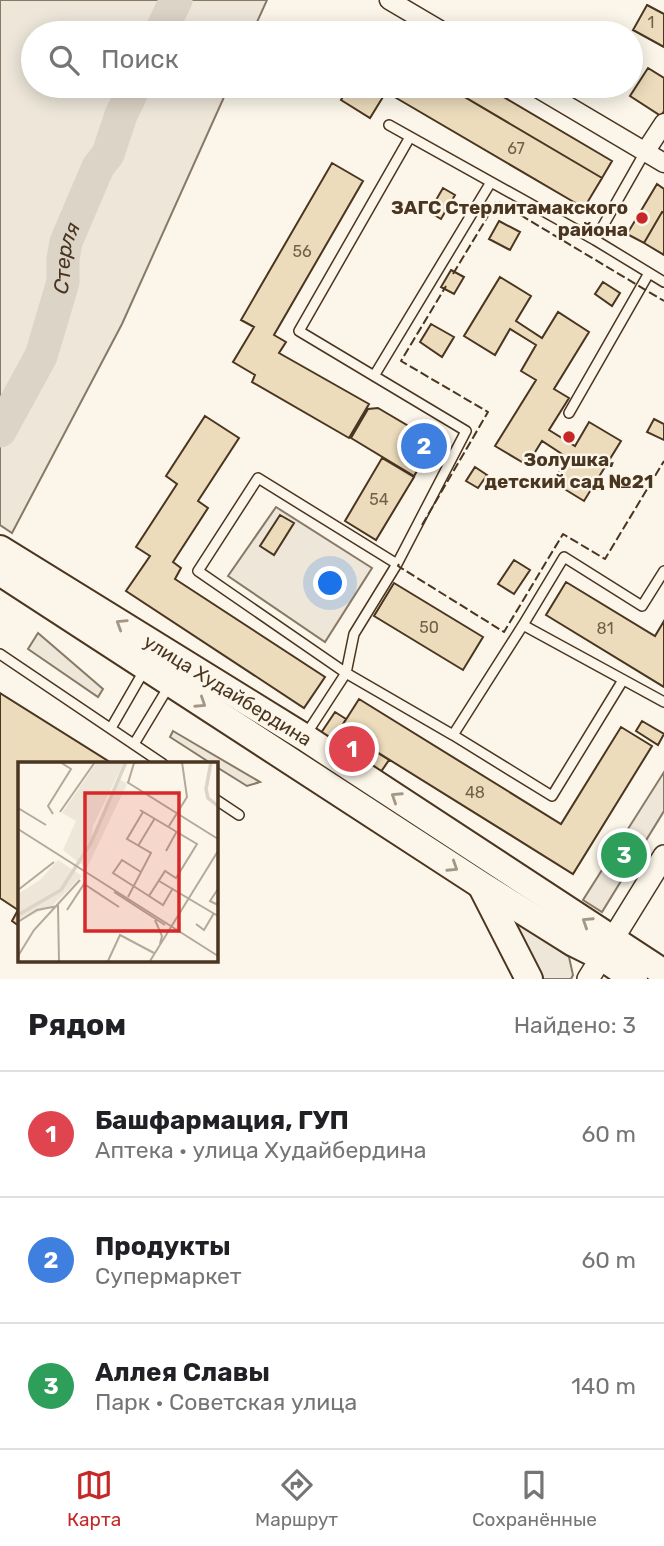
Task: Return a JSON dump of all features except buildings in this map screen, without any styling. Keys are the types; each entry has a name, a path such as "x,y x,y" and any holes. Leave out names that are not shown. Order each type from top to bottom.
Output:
{"main road":[{"name":"улица Худайбердина","path":"0,549 304,737 601,958 664,973"},
{"name":"улица Худайбердина","path":"0,572 481,886 634,979"},
{"path":"481,886 529,979"}],"street":[{"path":"389,0 425,21"},
{"path":"554,98 664,163"},
{"path":"645,152 664,123"},
{"path":"601,958 664,856"}],"lane":[{"path":"389,125 595,240 664,282"},
{"path":"304,737 346,673 354,635 397,564 466,431 299,331 410,137"},
{"path":"595,240 645,152"},
{"path":"374,376 491,182"},
{"path":"569,413 649,273"},
{"path":"397,564 258,478 198,571 346,673 552,796 623,680"},
{"path":"453,735 564,557 642,606 664,571"},
{"path":"523,625 664,702"},
{"path":"0,654 160,762"},
{"path":"111,728 146,668"},
{"path":"134,744 171,683"},
{"path":"217,800 239,815"}],"shaded area":[{"path":"0,0 167,0 156,21 21,21 21,98 119,98 57,238 57,282 38,355 0,422"},
{"path":"189,0 267,0 257,21 179,21"},
{"path":"141,98 224,98 122,324 12,533 0,525 0,443 49,360 72,285 73,245 107,173 116,160"},
{"path":"276,507 372,568 325,642 228,576"},
{"path":"38,633 103,689 98,697 28,649"},
{"path":"173,731 260,782 247,786 217,767 217,762 209,762 170,737"},
{"path":"664,772 664,811 602,912 583,900"},
{"path":"510,916 569,957 573,975 571,979 539,979"}],"waterway":[{"name":"Стерля","path":"166,21 176,0"},
{"name":"Стерля","path":"0,431 41,356 63,282 66,242 98,167 108,154 129,98"}],"fence":[{"path":"453,274 497,201 664,301"},
{"path":"422,525 488,412 401,361 446,286"},
{"path":"399,564 398,566 504,632 563,534 605,559 664,461"}],"place":[{"name":"ЗАГС Стерлитамакского района","path":"642,218"},
{"name":"Золушка, детский сад №21","path":"569,437"},
{"name":"Продукты","path":"424,446"},
{"name":"Башфармация, ГУП","path":"352,749"},
{"name":"Аллея Славы","path":"624,855"}]}
